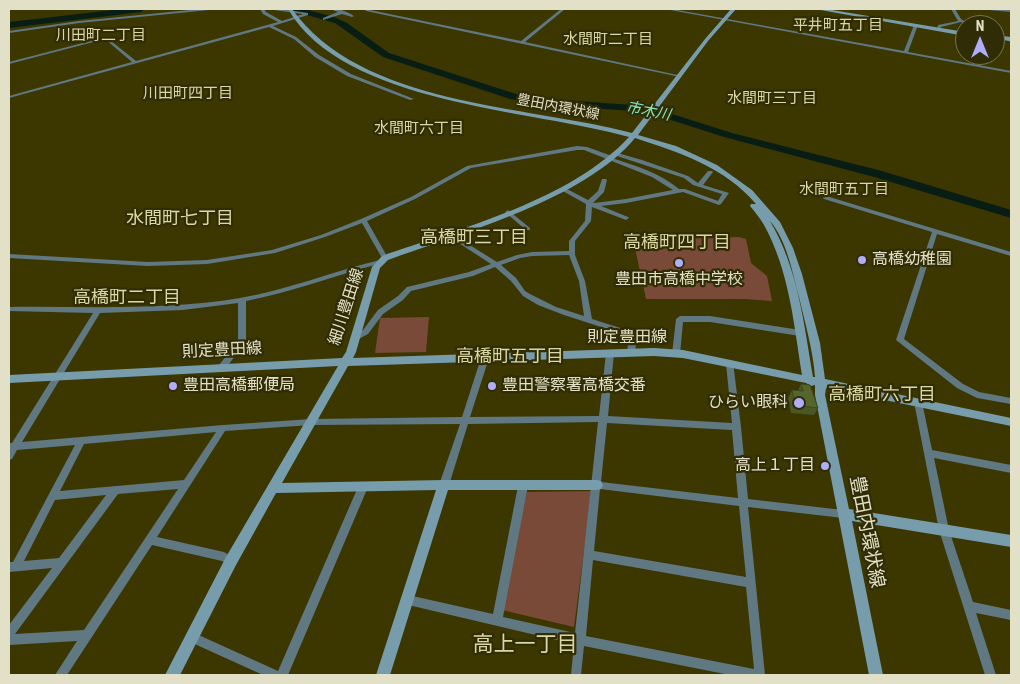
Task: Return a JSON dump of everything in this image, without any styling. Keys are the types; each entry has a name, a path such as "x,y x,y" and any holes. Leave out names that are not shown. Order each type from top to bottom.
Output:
{"street":[{"path":"9,32 79,22 209,9"},
{"path":"262,9 264,13 281,22"},
{"path":"9,97 307,14 274,9"},
{"name":"豊田内環状線","path":"283,9 299,30 344,65 368,77 436,99 631,137 680,151 713,167 744,189 768,212 778,225 793,258 808,316 821,381 820,395 876,675"},
{"name":"豊田内環状線","path":"290,9 300,24 324,49"},
{"path":"332,9 352,16"},
{"path":"522,43 563,9"},
{"path":"667,9 1011,72"},
{"name":"細川豊田線","path":"172,675 231,561 351,352 372,278 382,260 450,235 563,189 611,156 631,137 656,108 724,19 734,9"},
{"path":"820,9 955,32"},
{"path":"990,9 1011,11"},
{"path":"366,10 680,76"},
{"path":"324,19 343,12"},
{"path":"938,29 939,26 955,23"},
{"path":"906,52 916,25"},
{"path":"269,26 296,38 317,56 349,75 412,99"},
{"path":"9,63 106,38 134,62"},
{"name":"豊田内環状線","path":"631,137 675,154 710,172 744,196 758,210 769,226 784,258 808,378 820,395"},
{"path":"9,256 148,264 207,262 274,252 323,236 363,220 413,198 469,167 577,148 585,148 686,177 700,185 726,193 719,203 683,190 626,201 590,204"},
{"path":"611,156 671,184 678,191"},
{"path":"700,185 710,172"},
{"path":"588,319 582,281 571,253 573,237 588,221 590,204 600,192 604,180"},
{"path":"563,189 590,204 626,218"},
{"path":"826,198 1011,254"},
{"path":"508,212 528,229"},
{"path":"9,309 174,310 275,293 382,260 363,220"},
{"path":"935,231 900,340 960,386 977,395 1011,401"},
{"path":"450,235 513,278 527,296 568,316 588,319 633,335 631,352"},
{"path":"355,338 365,334 384,309 403,298 408,289 471,274 495,264 532,254 571,253"},
{"path":"222,367 242,342 242,300"},
{"path":"9,456 12,447 98,310"},
{"path":"676,354 680,319 710,319 800,333"},
{"name":"則定豊田線","path":"9,379 222,367 631,352 676,354 808,378 1011,422"},
{"path":"576,675 610,353"},
{"path":"383,675 485,358"},
{"path":"408,600 580,640 758,675 752,583 730,364"},
{"name":"則定豊田線","path":"9,385 57,377"},
{"path":"918,402 944,530 991,675"},
{"path":"12,447 311,422 603,419 737,426"},
{"path":"62,675 224,428"},
{"path":"12,566 54,496 81,441"},
{"path":"928,453 1011,470"},
{"path":"54,496 187,484"},
{"path":"272,488 444,485 597,486 843,514 1011,541"},
{"path":"498,620 523,486"},
{"path":"282,675 363,487"},
{"path":"9,634 115,490"},
{"path":"150,540 224,557 231,561"},
{"path":"589,554 752,583"},
{"path":"12,566 62,562"},
{"path":"970,607 1011,615"},
{"path":"9,640 87,635"},
{"path":"192,637 275,675"}],"shaded area":[{"path":"739,237 746,239 751,263 767,276 772,301 745,299 646,299 633,239"},
{"path":"429,317 426,352 375,353 380,318"},
{"path":"592,491 574,627 502,610 527,492"}],"building":[{"path":"801,384 810,385 818,408 795,405 792,390 803,391"}],"waterway":[{"name":"市木川","path":"9,25 141,9"},
{"name":"市木川","path":"290,9 318,14 338,22 386,55 514,97 535,101 647,109 728,135 878,174 1011,214"}],"place":[{"name":"高橋幼稚園","path":"862,260"},
{"name":"豊田市高橋中学校","path":"679,263"},
{"name":"豊田高橋郵便局","path":"173,386"},
{"name":"豊田警察署高橋交番","path":"492,386"},
{"name":"ひらい眼科","path":"799,403"},
{"name":"高上１丁目","path":"825,466"}],"district":[{"name":"平井町五丁目","path":"838,26"},
{"name":"川田町二丁目","path":"101,36"},
{"name":"水間町二丁目","path":"608,40"},
{"name":"川田町四丁目","path":"188,94"},
{"name":"水間町三丁目","path":"772,99"},
{"name":"水間町六丁目","path":"419,129"},
{"name":"水間町五丁目","path":"844,190"},
{"name":"水間町七丁目","path":"180,219"},
{"name":"高橋町三丁目","path":"474,238"},
{"name":"高橋町四丁目","path":"677,243"},
{"name":"高橋町二丁目","path":"127,298"},
{"name":"高橋町五丁目","path":"510,357"},
{"name":"高橋町六丁目","path":"882,395"},
{"name":"高上一丁目","path":"525,646"}]}
